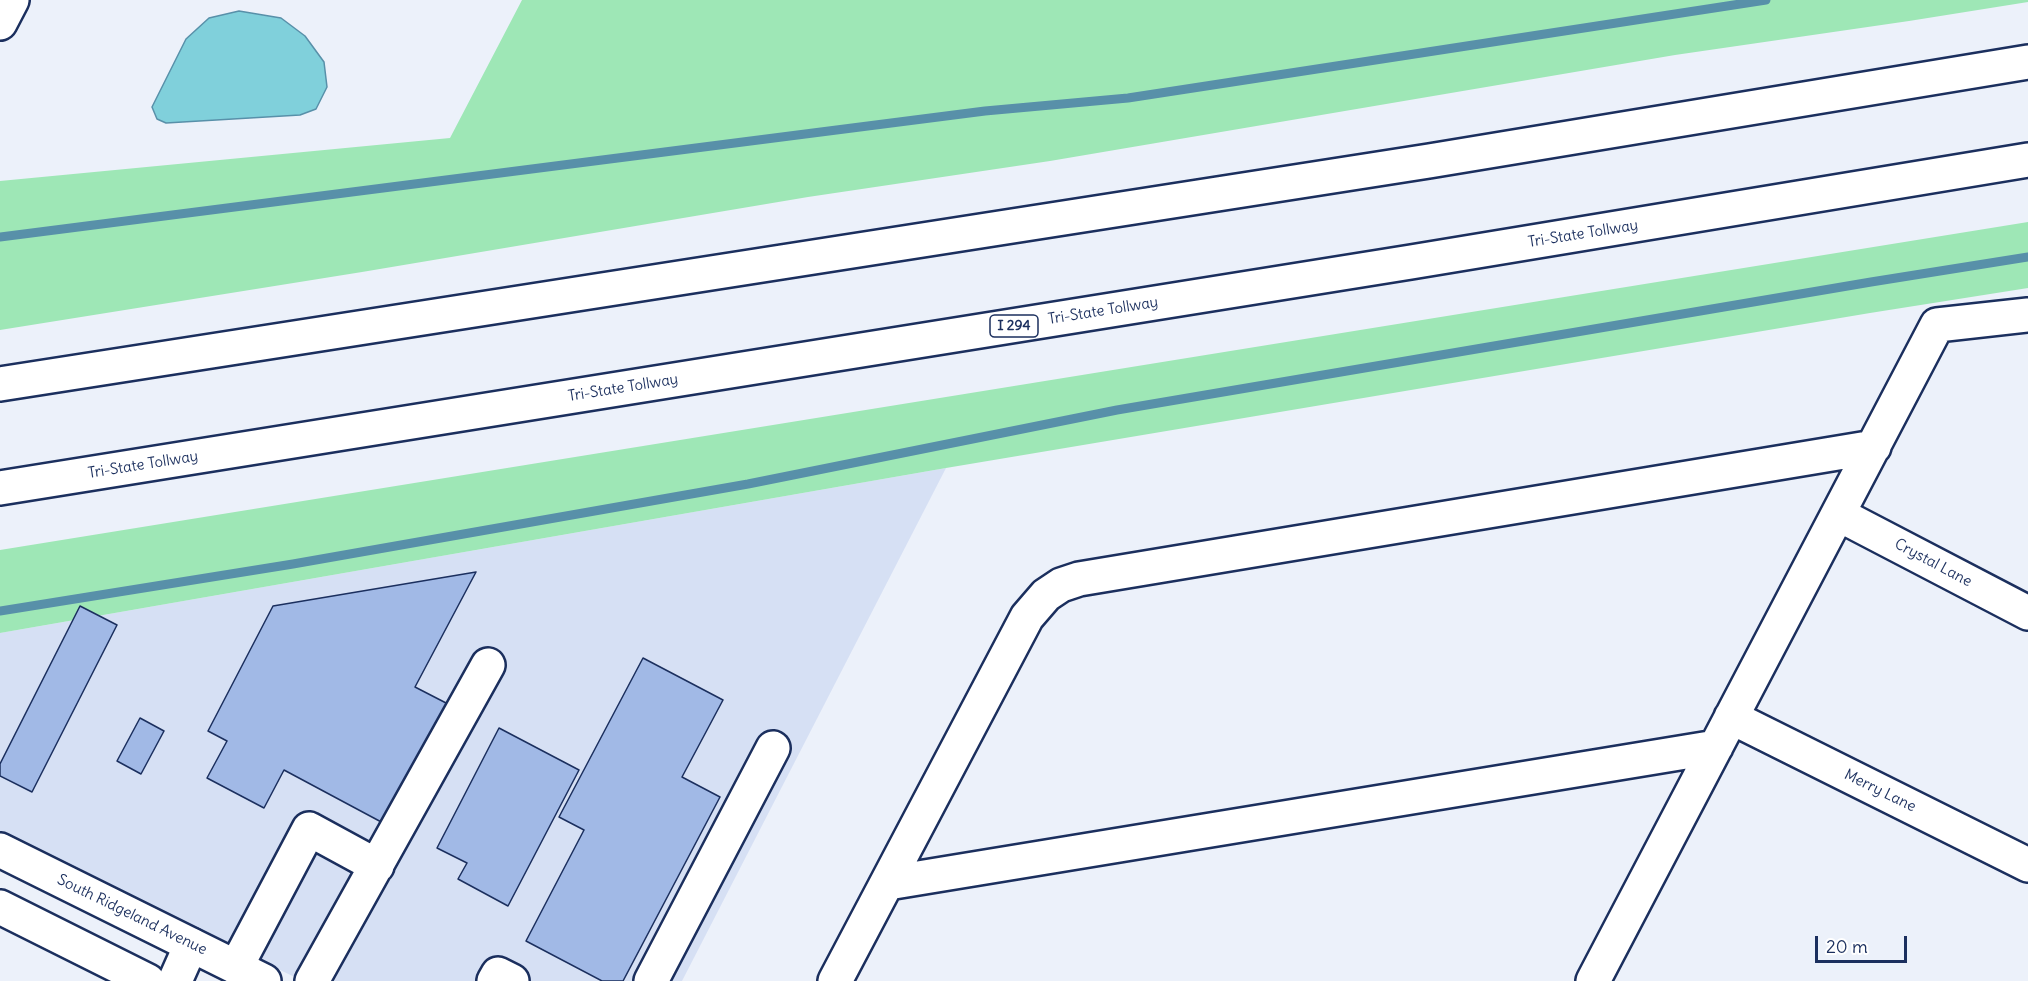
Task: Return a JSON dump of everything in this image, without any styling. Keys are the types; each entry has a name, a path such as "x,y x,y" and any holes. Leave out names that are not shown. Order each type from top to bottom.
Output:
{"main road":[{"path":"0,23 12,0"},
{"path":"0,384 1417,163 2028,62"},
{"name":"Tri-State Tollway","path":"0,488 1400,264 2028,160"},
{"path":"1593,981 1937,325 2028,315"},
{"path":"835,981 1028,616 1046,596 1061,585 1078,579 1874,447"},
{"name":"Crystal Lane","path":"1838,514 2028,612"},
{"path":"312,981 488,665"},
{"name":"Merry Lane","path":"1731,717 2028,865"},
{"path":"888,883 1716,747"},
{"path":"651,981 773,748"},
{"path":"236,967 309,830 377,866"},
{"name":"South Ridgeland Avenue","path":"0,850 264,981"},
{"path":"3,910 148,981"},
{"path":"175,981 191,945"},
{"path":"494,981 498,974 512,981"}],"shaded area":[{"path":"946,468 682,981 303,981 0,836 0,633"}],"green space":[{"path":"522,0 2028,0 2028,2 1675,55 1050,161 808,197 0,330 0,181 450,138"},
{"path":"2028,222 2028,288 946,468 0,633 0,550"}],"water":[{"path":"239,11 281,18 305,36 324,62 327,87 316,109 300,115 166,123 157,119 152,107 186,39 209,18"}],"building":[{"path":"476,572 415,687 448,704 385,824 284,770 264,808 207,778 227,741 208,731 273,606"},
{"path":"80,606 117,625 32,792 0,776 0,764"},
{"path":"643,658 723,700 682,777 720,797 623,981 602,981 526,941 584,830 559,817"},
{"path":"140,718 164,731 141,774 117,761"},
{"path":"499,728 579,770 508,906 458,879 467,863 437,848"}],"waterway":[{"path":"0,237 985,111 1128,98 1766,0"},
{"path":"0,611 293,564 748,484 1117,410 2028,257"}]}
